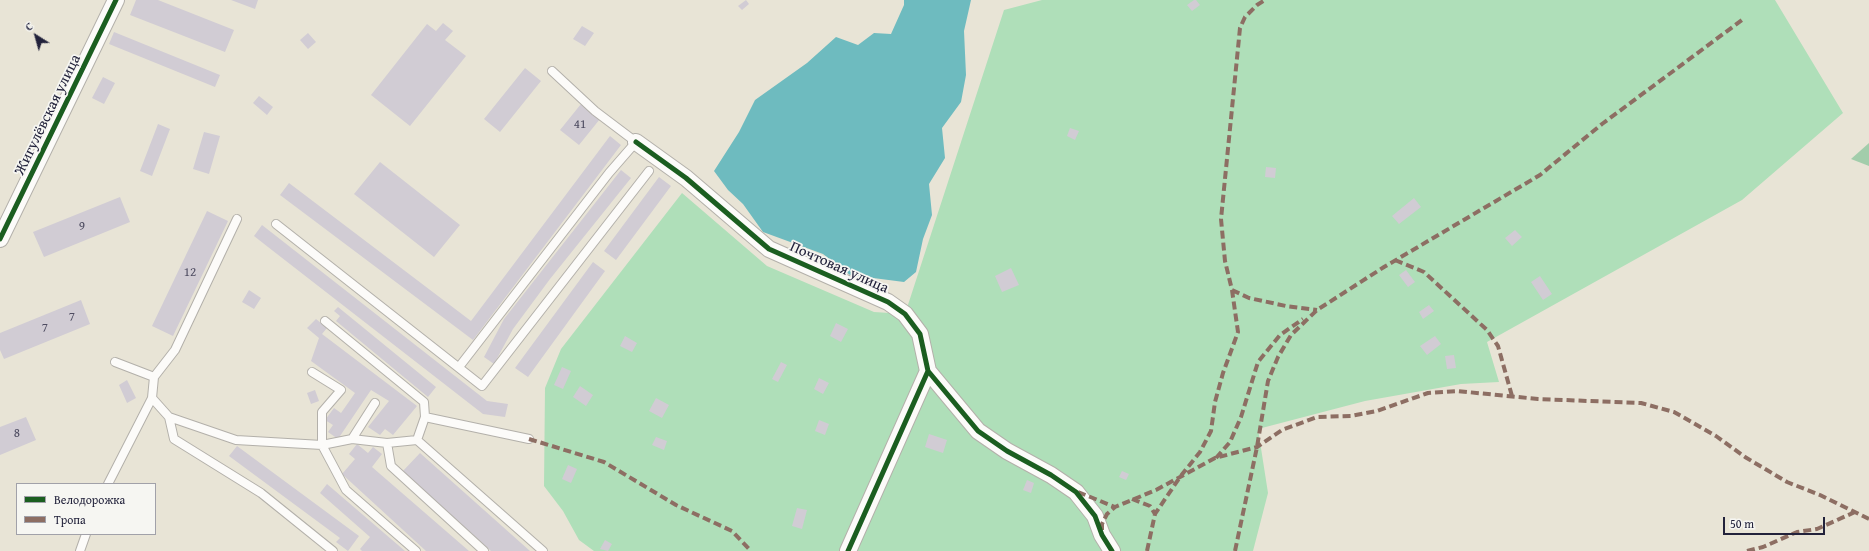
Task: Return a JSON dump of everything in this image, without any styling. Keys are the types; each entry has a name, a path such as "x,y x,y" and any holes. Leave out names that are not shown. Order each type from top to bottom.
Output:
{"street":[{"name":"Жигулёвская улица","path":"0,239 116,0"},
{"name":"Почтовая улица","path":"636,142 686,178 769,249 870,294 905,314 920,334 928,371"},
{"path":"848,551 928,371 978,431 1007,452 1051,475 1076,492 1095,516 1102,535 1112,551"}],"lane":[{"path":"459,367 609,173 636,142 595,111 552,71"},
{"path":"276,224 482,386 649,171"},
{"path":"109,483 152,398 154,377 175,350 237,219"},
{"path":"325,321 424,402 425,417 417,440"},
{"path":"115,362 154,377"},
{"path":"312,372 341,390 322,412 322,446 346,490 416,551"},
{"path":"152,398 169,417 174,439 261,493 333,551"},
{"path":"352,439 375,403"},
{"path":"169,417 236,440 322,446 352,439 387,443 417,440 543,551"},
{"path":"425,417 529,439"},
{"path":"387,443 391,466 484,551"},
{"path":"80,551 86,535"}],"green space":[{"path":"1042,0 1775,0 1843,113 1742,200 1487,342 1499,382 1461,384 1365,401 1258,429 1268,493 1253,551 594,551 579,540 563,511 544,486 545,388 561,349 682,193 767,266 874,312 905,314 1004,10"},
{"path":"1869,143 1869,166 1851,159"}],"water":[{"path":"904,0 971,0 964,31 966,75 961,102 942,128 945,158 929,184 932,215 923,239 916,272 904,282 850,275 823,254 763,232 743,204 728,190 714,171 739,132 755,100 807,63 836,37 858,45 874,33 891,34 904,5"}],"building":[{"path":"136,0 158,0 234,30 225,52 130,15"},
{"path":"231,0 258,0 255,9"},
{"path":"746,0 749,4 742,10 738,6"},
{"path":"1196,0 1200,5 1192,11 1187,5"},
{"path":"443,23 453,31 445,40 466,56 410,126 371,95 427,24 436,31"},
{"path":"582,26 594,33 585,46 573,39"},
{"path":"114,32 220,75 215,87 109,44"},
{"path":"308,33 316,42 308,49 300,40"},
{"path":"525,68 541,81 500,132 484,119"},
{"path":"103,77 115,83 104,104 92,98"},
{"path":"259,96 273,107 267,115 253,103"},
{"path":"581,104 600,119 579,145 560,130"},
{"path":"158,124 170,129 152,176 140,171"},
{"path":"1070,128 1079,131 1075,140 1067,136"},
{"path":"204,132 220,136 209,174 193,169"},
{"path":"610,136 621,145 473,340 280,195 289,183 471,321"},
{"path":"380,162 460,225 434,257 354,194"},
{"path":"1266,167 1276,168 1275,178 1265,177"},
{"path":"621,170 631,178 550,279 513,329 494,364 484,357 504,319"},
{"path":"659,177 671,186 616,260 604,251"},
{"path":"120,197 130,222 44,257 33,232"},
{"path":"1414,198 1421,207 1399,224 1392,216"},
{"path":"207,211 228,221 173,336 152,326"},
{"path":"262,225 487,401 508,404 505,417 483,414 254,236"},
{"path":"1515,230 1522,237 1512,246 1505,238"},
{"path":"593,262 605,271 528,377 515,368"},
{"path":"1011,268 1019,285 1002,292 995,276"},
{"path":"1406,270 1415,282 1408,287 1399,275"},
{"path":"1540,276 1552,294 1543,300 1531,282"},
{"path":"249,290 261,298 254,309 242,302"},
{"path":"81,300 90,324 4,359 0,350 0,333"},
{"path":"1429,305 1434,311 1423,319 1419,312"},
{"path":"338,307 436,387 428,397 336,321 340,316 334,311"},
{"path":"316,319 327,328 322,334 417,406 393,435 385,429 380,435 368,427 389,401 371,390 338,439 328,432 333,425 325,420 334,408 341,413 355,393 311,361 319,338 307,328"},
{"path":"836,323 848,329 841,342 830,336"},
{"path":"625,336 637,343 632,352 620,346"},
{"path":"1435,336 1441,344 1427,355 1420,346"},
{"path":"1454,355 1456,368 1447,369 1445,356"},
{"path":"781,362 787,365 778,382 772,379"},
{"path":"562,367 571,371 563,389 554,385"},
{"path":"819,378 829,383 823,394 814,389"},
{"path":"127,380 136,398 127,403 119,385"},
{"path":"580,386 593,395 586,406 573,397"},
{"path":"315,390 319,401 311,404 307,393"},
{"path":"656,398 669,405 662,418 649,411"},
{"path":"26,417 36,440 0,455 0,427"},
{"path":"819,420 829,424 825,435 815,431"},
{"path":"929,434 947,440 943,453 925,447"},
{"path":"656,437 667,441 664,450 652,445"},
{"path":"357,444 368,453 373,447 382,454 372,467 469,551 426,551 342,474 355,459 349,454"},
{"path":"237,446 359,536 348,551 336,542 340,538 229,456"},
{"path":"420,453 530,551 491,551 402,472"},
{"path":"568,465 577,469 571,483 562,479"},
{"path":"1122,471 1129,474 1126,480 1119,477"},
{"path":"1027,480 1034,483 1031,493 1023,490"},
{"path":"327,484 405,551 362,551 360,549 370,537 320,493"},
{"path":"797,508 807,510 802,529 792,526"},
{"path":"605,540 612,544 608,551 600,549"}],"marked path":[{"path":"1147,551 1155,514 1180,477 1200,452 1211,431 1215,402 1223,373 1238,332 1232,290 1225,261 1221,219 1240,28 1245,17 1257,5 1265,0"},
{"path":"1235,551 1257,447 1268,381 1278,357 1291,335 1317,310 1384,267 1540,175 1602,124 1742,20"},
{"path":"1395,260 1424,272 1487,330 1498,346 1512,396"},
{"path":"1232,290 1249,298 1286,306 1317,310"},
{"path":"1216,458 1230,442 1241,417 1258,362 1280,335 1303,319"},
{"path":"1078,492 1115,507 1156,490 1215,458 1257,447 1282,430 1317,417 1351,416 1377,411 1428,393 1457,391 1538,399 1641,403 1674,412 1716,436 1745,457 1787,482 1820,495 1869,519"},
{"path":"529,439 604,462 676,505 732,531 751,551"},
{"path":"1132,499 1150,506 1155,514"},
{"path":"1102,530 1102,524 1107,514 1115,507"},
{"path":"1747,551 1763,547 1797,532 1817,529 1855,512"}],"cycle path":[{"path":"0,239 116,0"},
{"path":"636,142 686,178 769,249 888,302 905,314 920,334 928,371 848,551"},
{"path":"928,371 978,431 1007,451 1051,475 1076,492 1095,516 1102,535 1112,551"}]}
